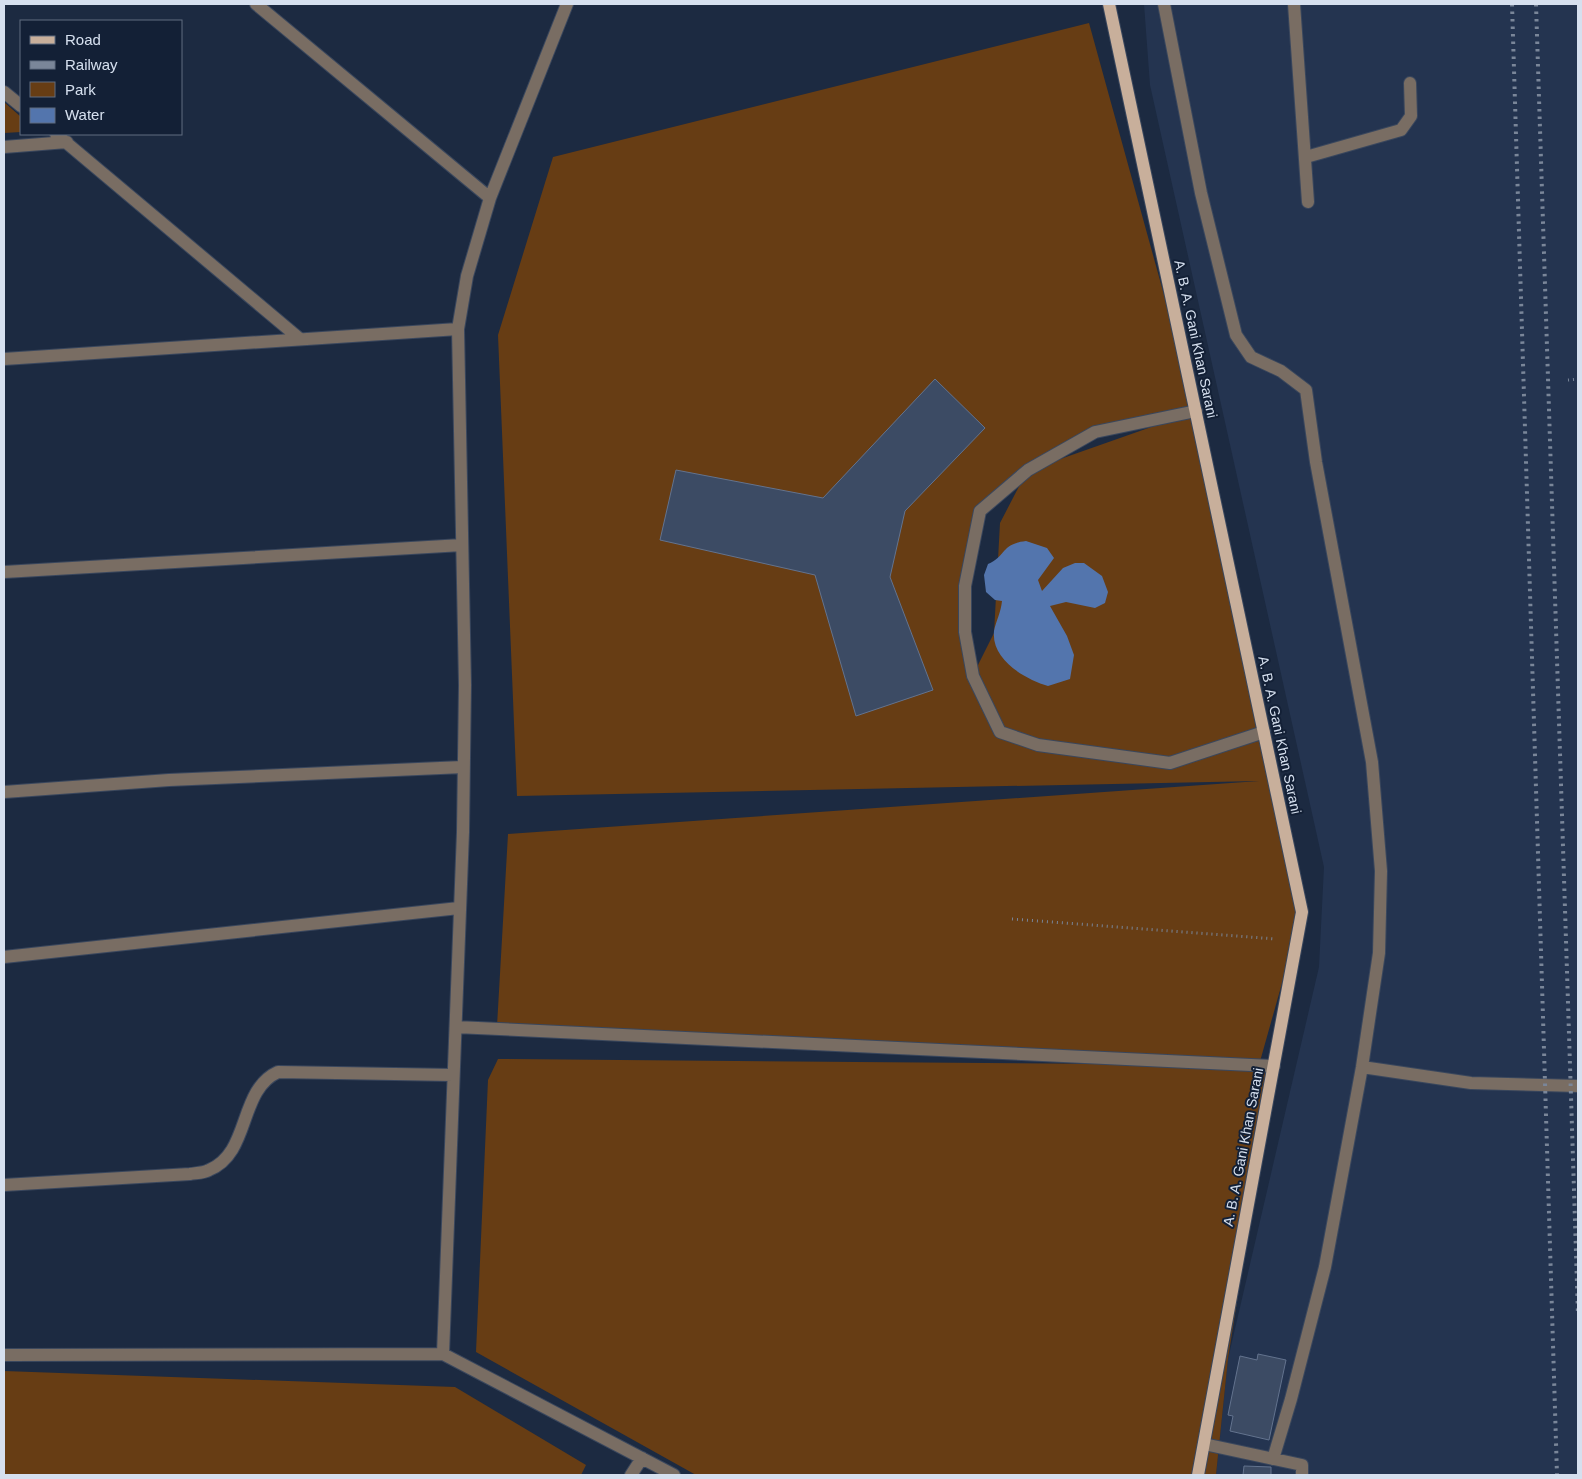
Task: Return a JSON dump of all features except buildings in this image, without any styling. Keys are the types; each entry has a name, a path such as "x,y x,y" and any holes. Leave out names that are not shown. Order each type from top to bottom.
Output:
{"main road":[{"name":"A. B. A. Gani Khan Sarani","path":"1110,4 1302,912 1198,1475"}],"street":[{"path":"256,4 490,198"},
{"path":"443,1354 456,1027 465,685 458,328 467,276 490,198 567,4"},
{"path":"1164,4 1201,193 1236,336 1250,357 1281,371 1306,390 1316,462 1372,762 1381,871 1379,953 1362,1068 1325,1266 1291,1399 1273,1459"},
{"path":"1294,4 1308,202"},
{"path":"1306,157 1401,130 1411,116 1410,83"},
{"path":"4,92 20,105"},
{"path":"57,135 300,339"},
{"path":"4,147 67,142"},
{"path":"4,359 458,328"},
{"path":"1196,411 1095,432 1028,470 980,511 965,586 965,632 973,676 1000,732 1038,745 1170,763 1264,732"},
{"path":"4,572 462,545"},
{"path":"4,792 169,780 463,767"},
{"path":"4,957 459,908"},
{"path":"456,1027 1274,1066"},
{"path":"1362,1068 1471,1083 1578,1086"},
{"path":"4,1185 190,1174 210,1170 223,1161 233,1148 257,1090 266,1078 278,1072 453,1075"},
{"path":"4,1355 443,1354 674,1475"},
{"path":"1204,1444 1302,1465 1302,1475"},
{"path":"630,1475 642,1458"}],"path":[{"path":"1568,380 1578,379"},
{"path":"1012,919 1296,941"}],"shaded area":[{"path":"1144,4 1578,4 1578,1475 1216,1475 1228,1359 1319,967 1324,867 1150,85"}],"green space":[{"path":"1089,23 1196,411 1302,912 1259,1065 1274,1066 1228,1359 1216,1475 696,1475 476,1352 488,1080 498,1059 1241,1065 497,1026 508,834 1259,781 517,796 498,335 553,157","holes":["1191,413 1032,469 1095,432","1027,471 1000,523 994,633 973,675 965,586 980,511"]},
{"path":"4,102 20,116 20,132 4,133"},
{"path":"4,1371 455,1387 586,1465 581,1475 4,1475"}],"water":[{"path":"1026,541 1047,548 1054,558 1038,580 1042,591 1063,568 1075,563 1084,563 1102,576 1108,592 1105,603 1095,608 1066,602 1050,606 1067,636 1074,655 1070,679 1048,686 1029,679 1011,667 998,651 994,631 1002,601 995,600 986,592 984,575 988,564 994,561 1008,547"}],"railway":[{"path":"1512,4 1557,1475"},
{"path":"1536,4 1578,1315"}]}
